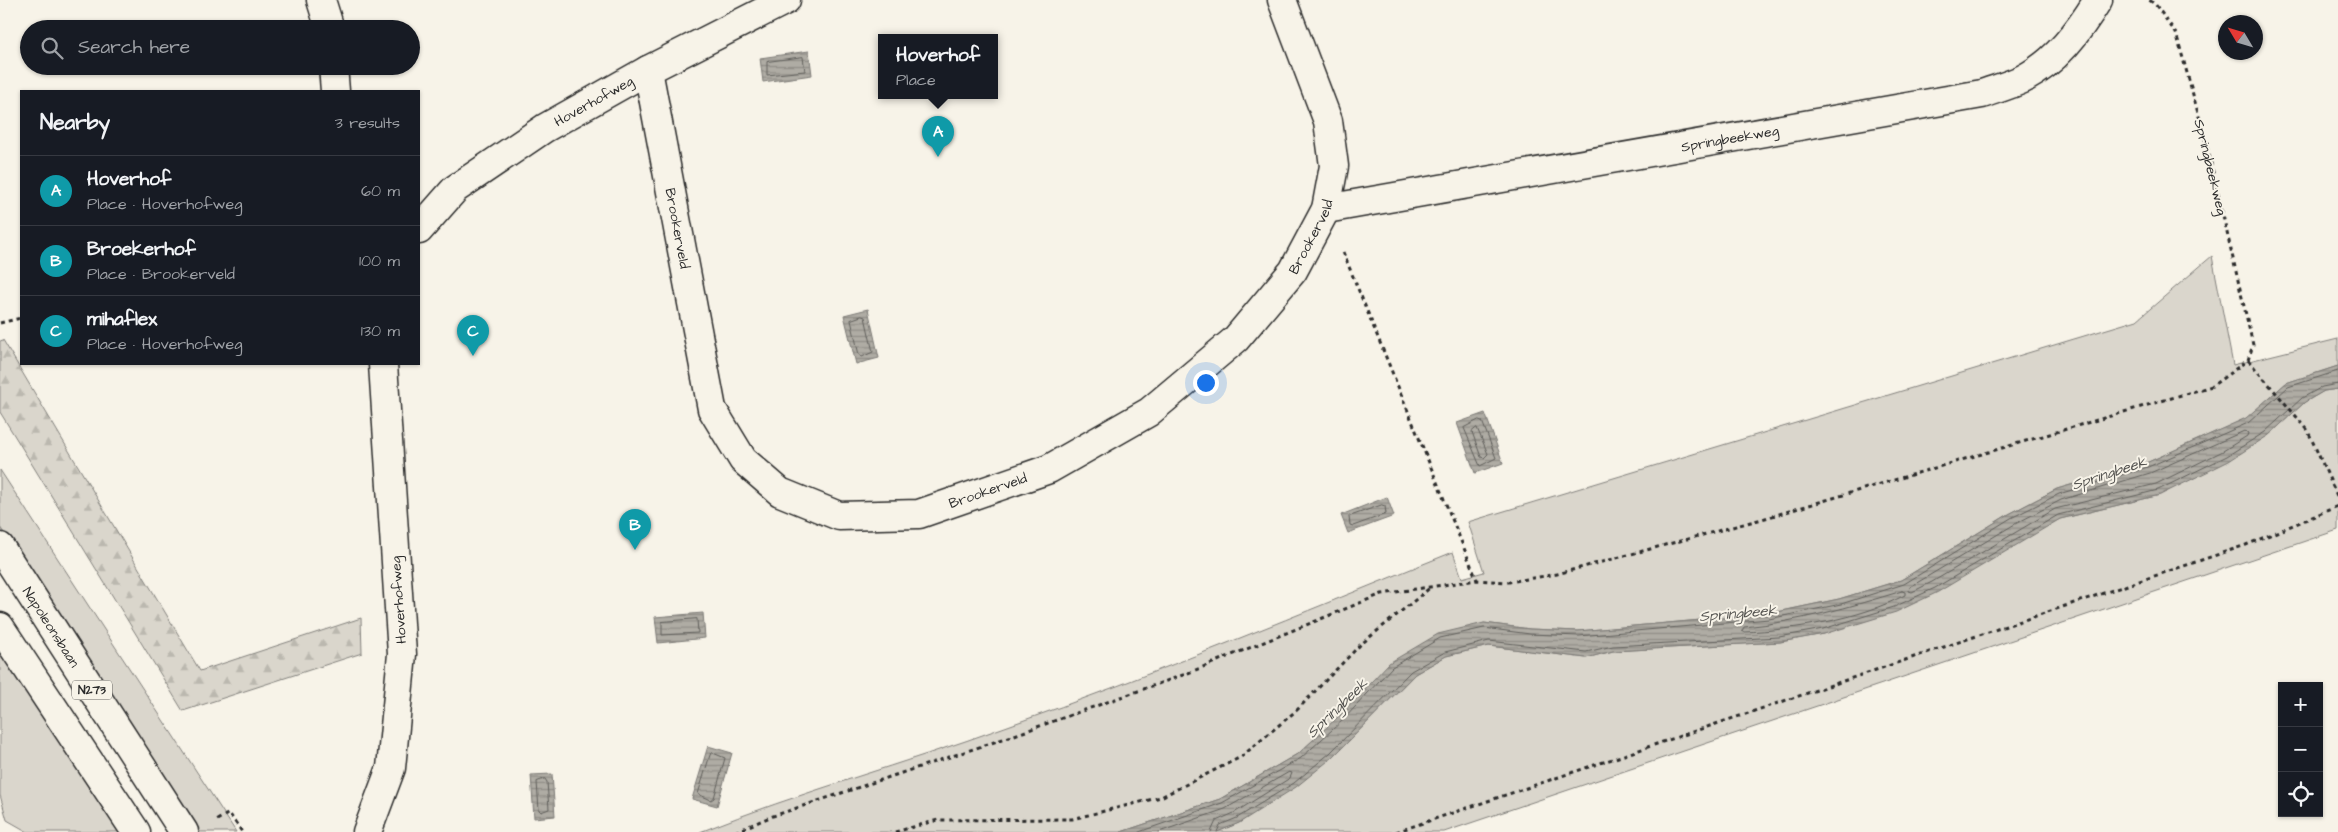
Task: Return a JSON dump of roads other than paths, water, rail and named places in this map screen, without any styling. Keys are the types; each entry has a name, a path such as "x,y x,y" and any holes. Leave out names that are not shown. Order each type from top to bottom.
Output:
{"street":[{"name":"Hoverhofweg","path":"420,229 456,190 545,128 648,70 786,0"},
{"name":"Brookerveld","path":"648,70 712,409 743,460 780,492 839,516 919,514 1049,469 1149,412 1236,339 1293,271 1326,209 1334,166 1328,120 1282,0"},
{"name":"Springbeekweg","path":"1326,209 1982,94 2024,78 2058,53 2084,24 2098,0"},
{"path":"334,75 335,90"},
{"name":"Hoverhofweg","path":"367,832 391,768 402,654 383,365"},
{"name":"Napoleonsbaan","path":"0,547 184,832"},
{"name":"N273","path":"0,627 136,832"}],"water":[{"path":"809,51 812,75 763,82 760,58"},
{"path":"868,309 879,358 856,364 844,315"},
{"path":"2338,366 2338,389 2324,391 2305,402 2269,435 2229,461 2160,495 2060,519 1938,592 1896,612 1824,634 1780,642 1613,651 1586,658 1489,646 1446,656 1415,674 1333,757 1296,787 1239,823 1217,832 1121,832 1220,799 1299,753 1339,716 1389,663 1438,634 1484,623 1530,629 1578,631 1768,614 1839,599 1901,580 2009,514 2057,489 2146,463 2246,418 2286,383"},
{"path":"1485,413 1503,463 1475,473 1457,423"},
{"path":"1387,497 1394,516 1348,533 1341,515"},
{"path":"703,613 705,638 658,643 655,617"},
{"path":"708,746 732,753 717,806 692,799"},
{"path":"552,774 555,816 534,818 531,775"}],"place":[{"name":"Hoverhof","path":"938,157"},
{"name":"mihaflex","path":"473,356"},
{"name":"Broekerhof","path":"635,550"}],"water label":[{"name":"Springbeek","path":"2109,473"},
{"name":"Springbeek","path":"1738,613"},
{"name":"Springbeek","path":"1337,708"}]}
